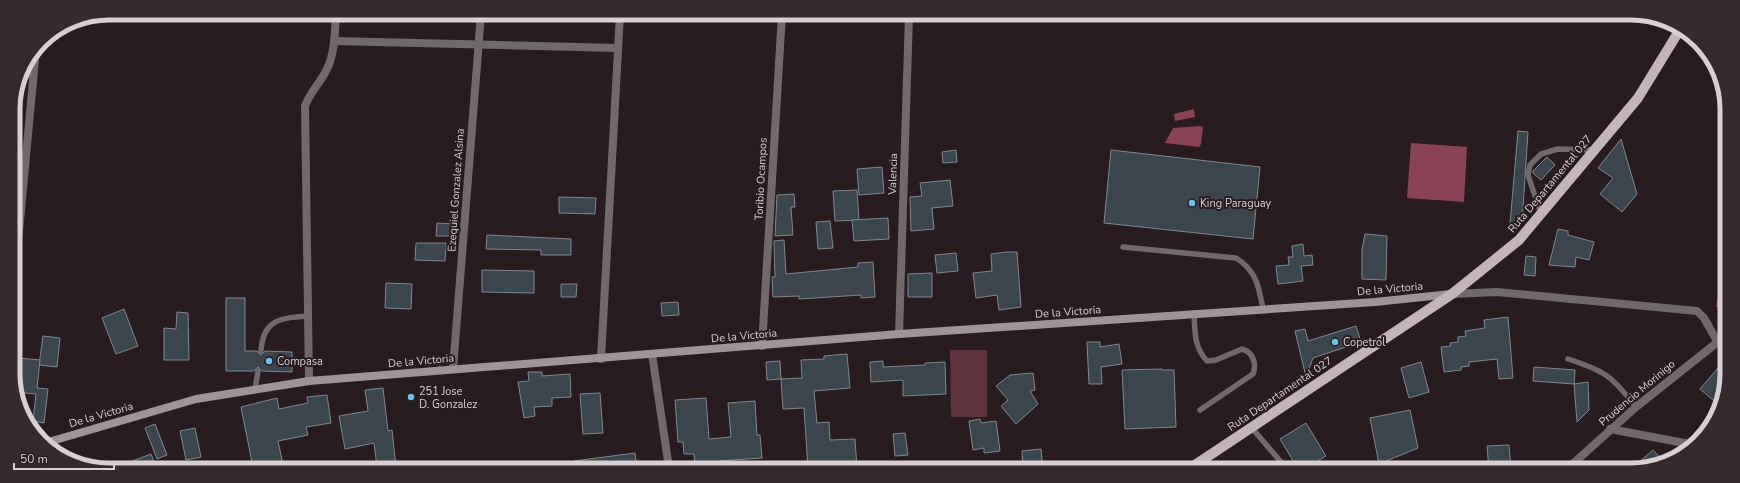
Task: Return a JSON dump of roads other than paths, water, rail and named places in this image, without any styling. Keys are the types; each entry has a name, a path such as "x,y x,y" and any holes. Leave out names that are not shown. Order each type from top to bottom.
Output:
{"main road":[{"name":"Ruta Departamental 027","path":"1201,463 1252,427 1452,294 1519,240 1638,98 1678,33"},
{"name":"De la Victoria","path":"51,441 196,399 309,381 601,359 899,334 1194,314 1452,294"}],"street":[{"path":"309,381 305,106 310,94 328,68 334,41 336,20"},
{"name":"Ezequiel Gonzalez Alsina","path":"453,369 481,20"},
{"path":"601,359 619,20"},
{"name":"Toribio Ocampos","path":"762,346 782,20"},
{"name":"Valencia","path":"899,334 909,20"},
{"path":"334,41 617,48"},
{"path":"20,219 35,60"},
{"path":"27,74 33,75"},
{"path":"1452,294 1497,292 1697,311 1720,338"},
{"name":"Prudencio Morinigo","path":"1574,463 1636,407 1720,340"},
{"path":"652,354 668,463"},
{"path":"1610,429 1687,443"}],"lane":[{"path":"1541,214 1528,175 1530,165 1542,154 1558,149 1595,150"},
{"path":"1123,247 1236,258 1253,272 1259,288 1263,309"},
{"path":"1194,314 1196,341 1200,353 1207,361 1216,360 1242,349 1252,355 1254,364 1253,374 1200,410"},
{"path":"261,351 261,340 270,324 283,318 308,316"},
{"path":"1568,359 1594,368 1611,378 1636,407"},
{"path":"254,389 258,371"},
{"path":"1252,427 1282,463"}],"place":[{"name":"King Paraguay","path":"1192,203"},
{"name":"Copetrol","path":"1335,342"},
{"name":"Compasa","path":"269,361"},
{"name":"251 Jose D. Gonzalez","path":"411,397"}]}
